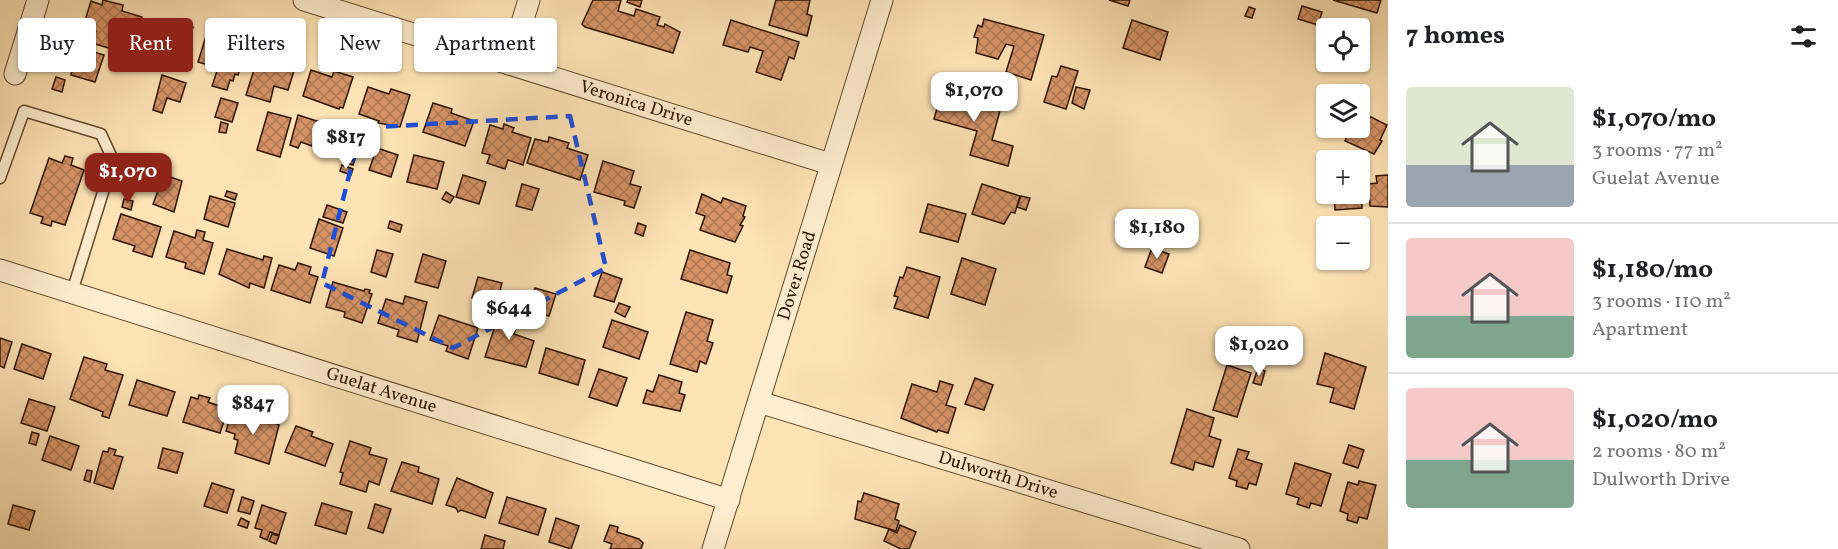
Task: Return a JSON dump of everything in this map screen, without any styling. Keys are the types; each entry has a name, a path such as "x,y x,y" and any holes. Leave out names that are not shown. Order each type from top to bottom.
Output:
{"street":[{"path":"15,74 38,0"},
{"name":"Veronica Drive","path":"304,0 414,34"},
{"path":"523,18 529,0"},
{"name":"Dover Road","path":"713,549 882,0"},
{"name":"Veronica Drive","path":"535,72 830,164"},
{"name":"Guelat Avenue","path":"0,270 729,500"},
{"name":"Dulworth Drive","path":"759,402 1239,549"}],"lane":[{"path":"0,178 24,111 101,134 113,160 72,292"}],"highlighted area":[{"path":"570,116 606,268 453,348 322,283 361,128"}],"building":[{"path":"103,0 123,5 122,11 142,17 108,18 108,48 96,44 96,18 86,18 91,1 102,5"},
{"path":"593,0 621,0 618,11 634,16 636,9 660,17 657,25 664,27 665,24 680,32 673,53 585,27 582,24"},
{"path":"628,0 642,0 640,7 627,2"},
{"path":"776,0 810,0 807,14 812,16 807,36 769,25"},
{"path":"1109,0 1130,0 1128,6"},
{"path":"1333,0 1381,0 1377,13"},
{"path":"1302,6 1322,12 1320,18 1316,18 1316,24 1298,19"},
{"path":"1249,7 1255,9 1252,18 1245,16"},
{"path":"984,19 1044,35 1031,80 1006,72 1014,46 1006,44 998,59 976,53 978,38 974,37 978,25 982,27"},
{"path":"731,20 799,42 794,59 789,57 781,80 756,72 763,51 750,47 748,52 723,45"},
{"path":"1132,20 1168,32 1160,60 1123,48"},
{"path":"205,39 205,64 198,62"},
{"path":"96,53 104,55 95,82 71,75 72,72 96,72"},
{"path":"1061,66 1078,71 1066,109 1044,102 1052,76 1057,77"},
{"path":"311,70 332,77 334,72 337,72 353,77 343,108 339,109 303,96"},
{"path":"217,72 239,72 238,75 235,74 233,81 230,80 227,90 212,86"},
{"path":"253,72 294,72 288,90 274,86 270,102 246,95"},
{"path":"162,75 186,83 180,102 167,98 162,113 153,110"},
{"path":"56,77 65,80 62,92 52,89"},
{"path":"944,84 970,91 968,97 1001,107 992,140 1013,146 1008,166 970,155 977,131 934,119"},
{"path":"368,87 389,94 391,89 410,95 400,127 378,123 379,121 359,114"},
{"path":"1076,87 1090,90 1084,109 1072,103"},
{"path":"221,98 238,103 232,122 215,117"},
{"path":"433,103 452,109 451,113 474,121 465,146 423,132"},
{"path":"268,112 291,118 280,157 257,150"},
{"path":"298,115 320,122 312,146 301,142 298,148 290,145"},
{"path":"1370,116 1387,125 1380,140 1382,141 1374,154 1370,150 1345,141 1346,138 1370,138"},
{"path":"221,122 228,124 226,133 219,132"},
{"path":"504,124 514,128 512,132 531,138 523,165 508,160 505,169 487,163 490,155 482,153 490,125 503,129"},
{"path":"549,137 569,143 567,148 588,155 580,180 527,163 535,139 548,142"},
{"path":"377,148 398,155 391,177 369,170"},
{"path":"414,155 444,162 437,189 407,182"},
{"path":"65,156 73,158 71,165 84,170 65,225 52,221 51,226 41,223 43,217 30,213 49,158 62,163"},
{"path":"346,156 355,159 353,165 344,162"},
{"path":"603,161 634,171 630,184 641,187 634,208 624,205 625,201 594,192"},
{"path":"342,165 353,169 351,175 340,171"},
{"path":"164,175 182,181 174,212 153,204"},
{"path":"463,175 486,182 479,204 456,197"},
{"path":"1388,175 1388,207 1370,206 1370,184 1377,183 1376,176"},
{"path":"522,184 539,189 532,210 516,206"},
{"path":"982,184 1020,196 1015,213 1011,212 1004,224 972,214"},
{"path":"227,191 237,194 235,200 225,196"},
{"path":"446,192 454,197 450,203 442,199"},
{"path":"702,194 721,203 723,198 746,206 743,216 745,217 740,225 743,226 735,242 700,230 705,216 696,213"},
{"path":"210,196 235,203 228,227 204,219"},
{"path":"1021,196 1030,198 1026,210 1017,207"},
{"path":"124,199 133,201 131,210 122,207"},
{"path":"928,204 966,214 958,242 920,232"},
{"path":"1335,204 1362,204 1362,208 1335,210"},
{"path":"327,205 347,212 343,223 323,217"},
{"path":"121,214 161,227 152,257 133,251 135,246 113,239"},
{"path":"319,219 343,228 334,256 310,248"},
{"path":"390,221 402,225 400,232 388,228"},
{"path":"638,223 646,226 643,236 635,233"},
{"path":"197,230 205,232 203,240 213,243 204,274 185,268 186,263 166,257 174,231 195,238"},
{"path":"1152,248 1169,254 1162,273 1145,267"},
{"path":"227,249 263,260 264,256 272,258 264,288 250,283 249,288 219,274"},
{"path":"377,250 393,254 386,277 371,272"},
{"path":"690,250 730,263 727,275 732,276 727,293 681,279"},
{"path":"423,254 446,261 438,288 415,282"},
{"path":"962,258 996,269 985,305 951,294"},
{"path":"298,263 311,267 309,274 318,277 310,303 271,290 279,265 295,270"},
{"path":"907,267 940,277 928,318 894,308 898,297 894,296 900,277 903,278"},
{"path":"602,272 622,279 614,302 594,296"},
{"path":"478,277 502,283 496,305 472,298"},
{"path":"333,282 364,291 365,289 370,290 369,293 372,294 362,323 344,317 345,312 326,307"},
{"path":"535,288 556,294 549,316 528,310"},
{"path":"405,296 427,302 417,342 397,336 399,330 378,323 386,299 403,304"},
{"path":"619,303 630,307 625,317 615,312"},
{"path":"501,307 520,314 514,334 534,341 526,367 485,357"},
{"path":"686,312 713,320 707,341 713,343 706,364 700,361 697,372 670,364"},
{"path":"439,315 478,328 468,359 446,351 448,346 430,340"},
{"path":"612,320 648,332 639,359 603,347"},
{"path":"0,338 12,342 4,368 0,366"},
{"path":"22,344 51,354 43,379 14,369"},
{"path":"546,348 585,360 578,385 539,373"},
{"path":"1325,353 1366,367 1354,409 1330,402 1334,388 1317,384"},
{"path":"84,357 107,364 105,370 123,375 109,418 102,416 103,412 70,399"},
{"path":"1227,365 1251,373 1237,417 1213,410"},
{"path":"1258,368 1265,371 1261,385 1253,383"},
{"path":"599,369 627,378 617,406 589,397"},
{"path":"659,375 682,382 679,393 685,395 680,411 643,403 647,390 653,392"},
{"path":"975,378 993,385 984,410 965,404"},
{"path":"137,380 175,392 167,416 129,405"},
{"path":"940,381 953,385 946,405 956,408 948,433 938,430 937,432 901,418 912,384 937,392"},
{"path":"199,395 210,398 208,402 228,409 220,433 183,422 191,397 198,399"},
{"path":"29,399 55,407 47,431 21,423"},
{"path":"1187,409 1214,418 1209,436 1221,440 1213,467 1195,462 1193,470 1171,463"},
{"path":"244,410 279,425 269,464 235,453 238,440 234,439 235,434 226,431 232,413 240,416"},
{"path":"296,426 313,432 311,436 333,444 325,466 285,452"},
{"path":"32,432 39,434 36,445 29,443"},
{"path":"50,436 79,446 71,470 42,460"},
{"path":"350,441 371,448 369,454 387,459 379,485 369,481 366,492 340,484 343,473 340,472"},
{"path":"1349,445 1364,450 1358,468 1343,463"},
{"path":"109,448 116,450 114,455 123,457 113,489 94,483 103,451 108,452"},
{"path":"163,448 183,453 177,473 158,468"},
{"path":"1238,449 1249,452 1246,459 1262,464 1256,485 1249,483 1247,489 1236,486 1237,481 1229,478"},
{"path":"402,462 419,467 418,472 439,479 432,504 391,491"},
{"path":"1295,463 1331,474 1321,506 1311,503 1309,508 1297,504 1299,498 1286,494"},
{"path":"87,470 92,471 90,482 84,480"},
{"path":"457,478 493,493 485,518 461,510 458,512 456,508 446,505"},
{"path":"1359,481 1376,485 1367,519 1359,517 1357,523 1347,520 1348,514 1340,511 1348,482 1358,485"},
{"path":"212,483 234,490 227,513 204,506"},
{"path":"864,493 899,504 895,519 899,521 896,531 855,519 858,501 861,502"},
{"path":"242,497 254,501 250,514 238,511"},
{"path":"507,497 546,509 538,535 499,523"},
{"path":"322,503 352,512 346,534 315,525"},
{"path":"375,504 391,509 383,533 368,528"},
{"path":"13,505 35,511 29,530 8,524"},
{"path":"262,505 286,513 279,535 270,532 267,540 260,537 262,530 255,528"},
{"path":"241,518 249,522 247,528 238,525"},
{"path":"556,518 579,526 571,549 549,542"},
{"path":"610,525 618,527 617,532 639,539 643,543 641,549 610,549 612,544 604,541"},
{"path":"900,525 916,532 909,549 901,549 884,541 889,529 897,533"},
{"path":"272,534 279,536 276,544 269,541"},
{"path":"485,535 505,541 503,549 481,549"}]}
